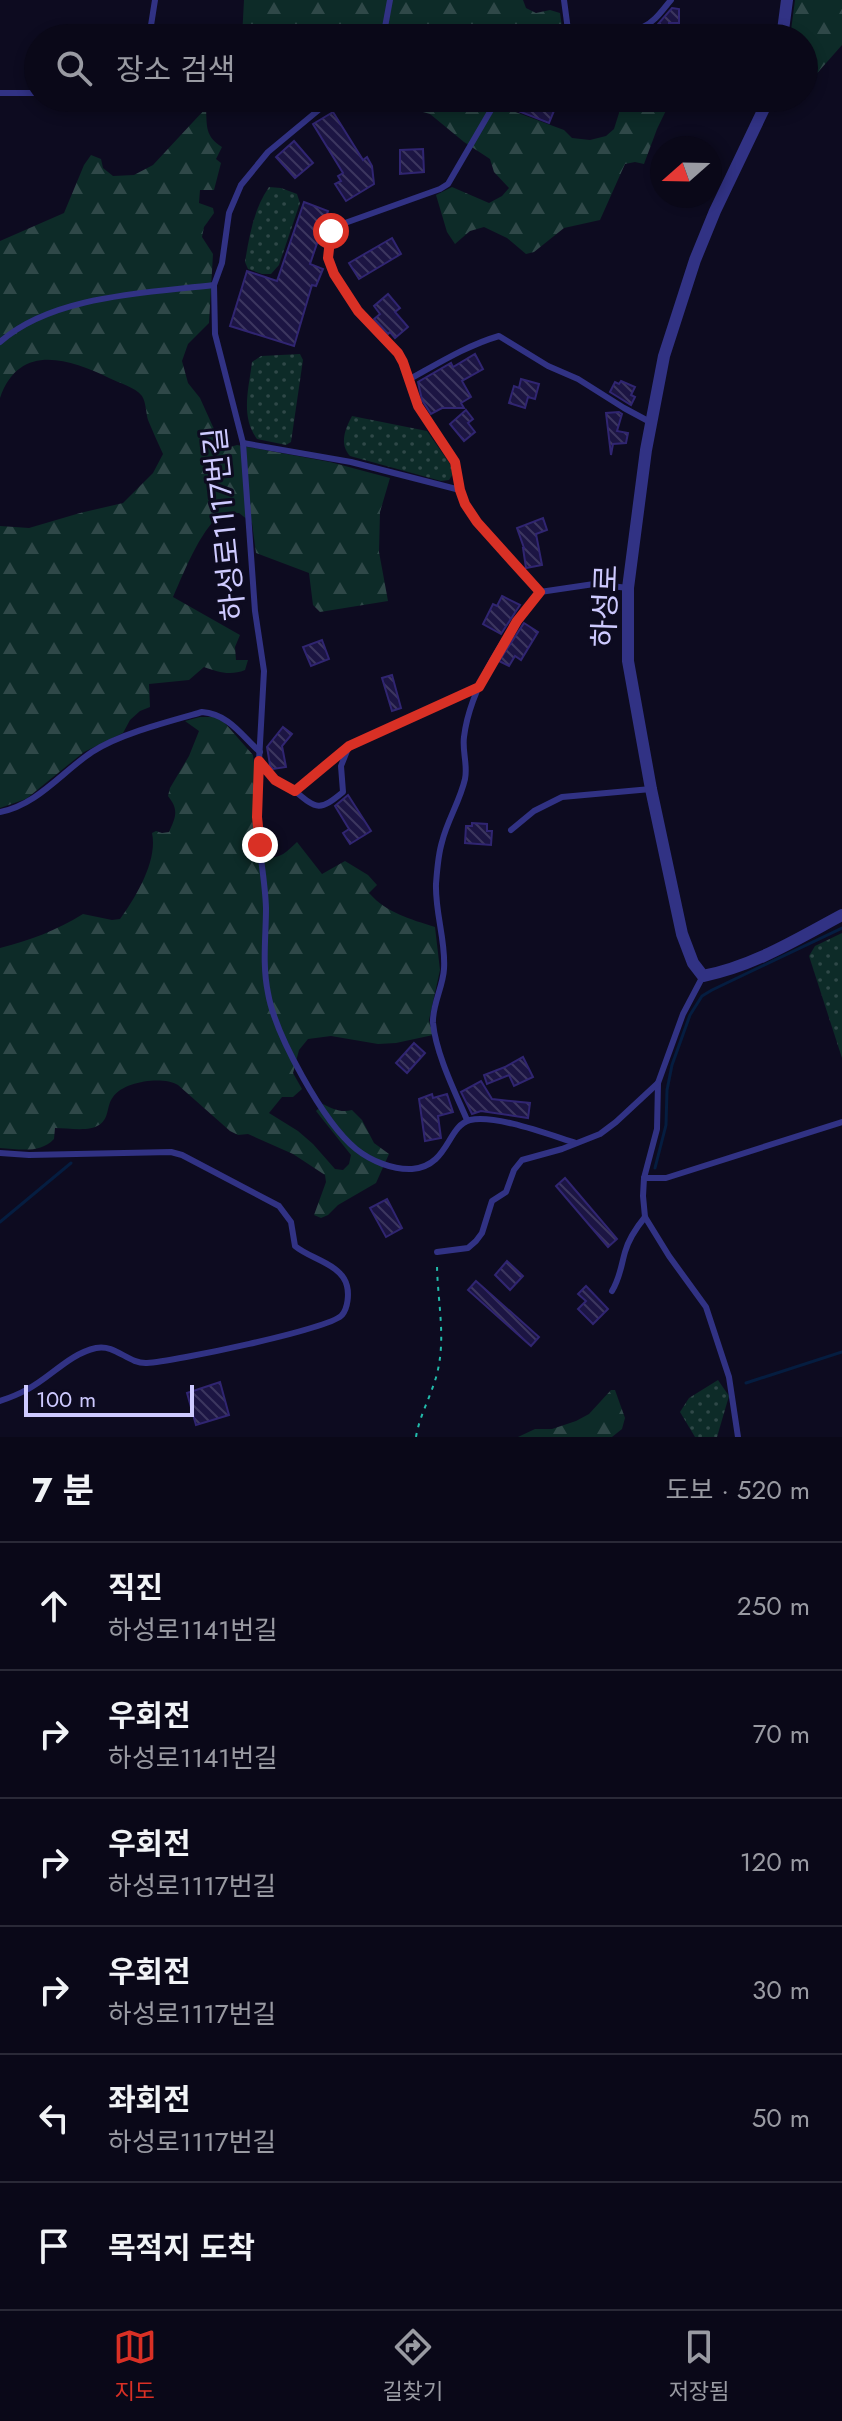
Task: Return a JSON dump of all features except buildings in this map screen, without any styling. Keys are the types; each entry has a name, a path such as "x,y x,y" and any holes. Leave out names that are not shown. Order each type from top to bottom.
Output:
{"street":[{"path":"784,24 787,0"},
{"name":"하성로","path":"703,976 693,963 682,934 651,789 628,661 628,588 650,422 664,356 695,260 762,112"},
{"path":"703,976 757,960 842,915"}],"lane":[{"path":"151,24 155,0"},
{"path":"386,24 390,0"},
{"path":"557,0 566,13"},
{"path":"564,0 567,24"},
{"path":"648,24 671,0"},
{"path":"0,93 24,93"},
{"name":"하성로1117번길","path":"316,112 268,152 241,185 229,213 222,263 214,285 215,334 243,443 255,620 264,671 257,817 264,868 268,993 278,1028 313,1094 356,1149 374,1160 411,1169 441,1155 467,1120"},
{"path":"490,112 448,184 331,231 328,258 334,274 358,311 398,353 418,406 455,462 460,490 477,522 540,592"},
{"path":"0,342 18,327 59,310 104,299 214,285"},
{"path":"410,379 486,339 499,336 650,422"},
{"path":"243,443 351,462 460,490"},
{"path":"576,1143 502,1122 467,1120 449,1076 433,1021 444,971 436,881 442,841 464,781 464,739 479,687 511,631 540,592 594,584 628,588"},
{"path":"295,791 349,746 479,687"},
{"path":"0,812 30,800 103,745 202,712 227,719 260,752"},
{"path":"259,761 275,780 316,807 324,807 343,792 341,766 349,746"},
{"path":"511,830 534,811 562,797 651,789"},
{"path":"703,976 690,996 658,1083 657,1129 644,1178 645,1217 706,1307 729,1377 738,1437"},
{"path":"437,1252 458,1251 476,1241 482,1233 492,1201 506,1192 514,1170 522,1160 600,1134 658,1083"},
{"path":"644,1178 666,1178 842,1122"},
{"path":"0,1153 171,1152 182,1155 279,1206 291,1222 295,1246 342,1275 347,1285 347,1298 346,1308 334,1322 198,1355 146,1363 137,1362 117,1350 96,1348 64,1363 30,1389 0,1401"},
{"path":"612,1291 634,1231 645,1217"}],"path":[{"path":"416,1437 437,1377 441,1355 437,1252"}],"green space":[{"path":"244,0 523,0 526,8 536,13 550,10 560,13 562,24 243,24"},
{"path":"795,0 842,0 842,45 818,72 818,24 792,24"},
{"path":"202,112 206,112 210,135 222,147 216,159 221,163 214,190 200,190 199,203 213,208 214,213 204,227 202,237 213,254 209,323 188,344 182,361 188,383 200,398 223,449 237,445 330,462 390,478 380,512 379,552 388,601 320,612 313,605 309,573 256,553 252,523 239,513 221,513 199,542 173,597 240,635 235,647 236,660 248,660 245,670 229,673 204,667 189,680 149,684 150,707 130,720 123,733 84,752 26,799 0,808 0,526 29,528 123,503 153,473 163,454 139,393 77,365 62,361 32,362 19,369 8,381 0,398 0,241 64,213 91,155 101,159 103,168 113,176 134,175 153,165"},
{"path":"423,112 515,112 564,130 572,138 590,140 606,136 614,129 619,112 665,112 654,136 650,136 650,148 644,164 625,164 600,220 564,228 534,252 526,254 507,238 484,227 470,231 455,244 447,232 436,195 452,187 489,203 509,188 494,172 490,159 430,114"},
{"path":"269,187 297,194 300,203 279,265 271,274 262,274 248,269 245,262 256,213"},
{"path":"300,354 303,360 291,442 286,445 257,439 247,411 252,362 261,356"},
{"path":"352,416 427,431 450,464 453,474 449,480 441,481 350,456 344,441"},
{"path":"216,717 223,721 253,755 253,822 259,857 280,856 297,842 322,874 345,861 368,875 377,885 369,893 383,906 435,927 440,970 429,1020 433,1035 378,1044 331,1036 308,1039 299,1050 293,1073 302,1089 293,1097 282,1097 269,1113 298,1131 335,1169 343,1170 349,1164 351,1155 316,1111 323,1104 341,1111 352,1110 362,1120 374,1143 389,1154 376,1183 321,1218 314,1215 326,1182 325,1175 293,1154 248,1134 238,1135 230,1131 171,1082 144,1082 126,1087 113,1097 105,1119 95,1127 55,1128 54,1139 36,1149 0,1148 0,948 43,934 83,914 120,919 149,866 152,833 169,832 173,822 175,809 168,796 170,788 189,756 199,731 185,721"},
{"path":"842,933 842,1058 809,956 815,946"},
{"path":"718,1380 729,1396 717,1437 695,1437 680,1412 689,1398"},
{"path":"611,1390 615,1390 625,1418 622,1429 612,1437 518,1437 535,1429 552,1429 576,1421 589,1414"}],"waterway":[{"path":"655,1168 666,1125 667,1090 672,1065 690,1015 702,996 842,928"},
{"path":"0,1222 71,1163"},
{"path":"746,1383 842,1352"}],"route":[{"path":"260,845 257,817 259,761 275,780 295,791 349,746 479,687 517,621 540,592 477,522 465,504 455,462 418,406 398,353 358,311 334,274 328,258 331,231"}]}
